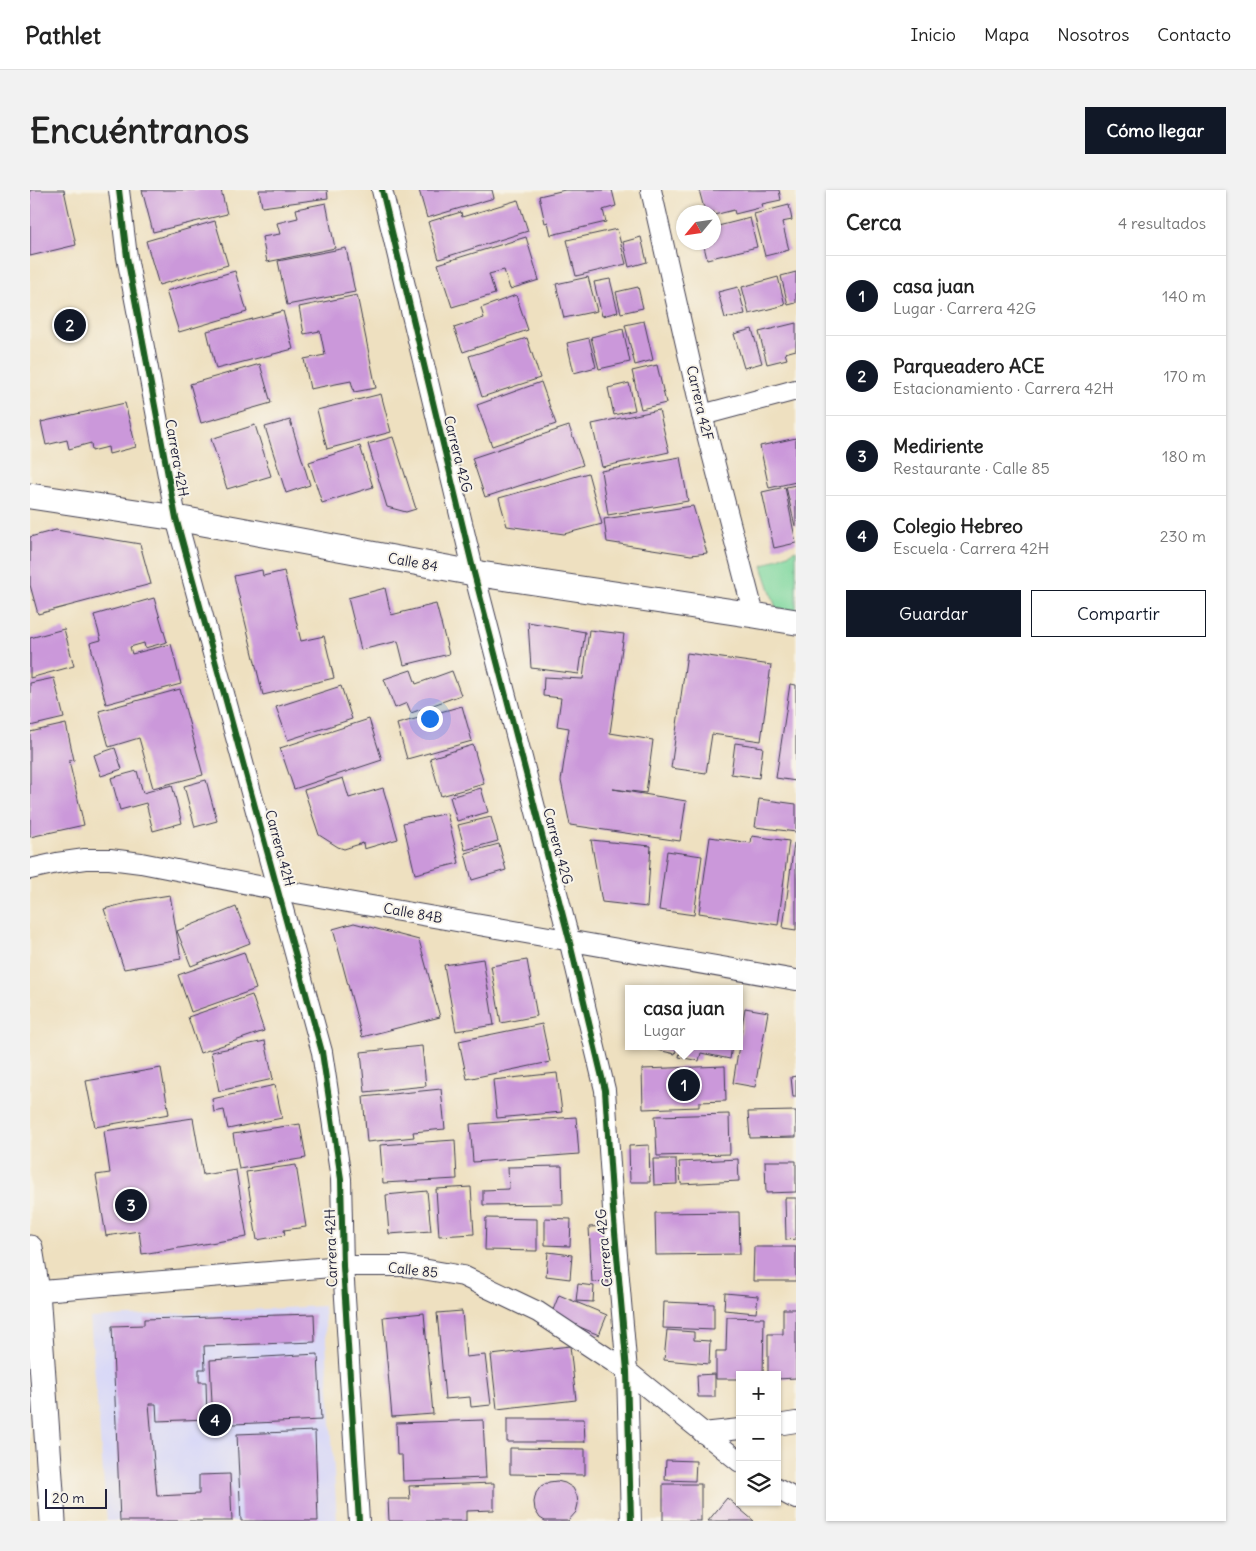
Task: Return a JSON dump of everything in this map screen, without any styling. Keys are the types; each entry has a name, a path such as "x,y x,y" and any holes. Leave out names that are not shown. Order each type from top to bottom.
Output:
{"street":[{"name":"Carrera 42H","path":"119,190 127,257 176,518 322,1052 341,1180 343,1266 359,1521"},
{"name":"Carrera 42G","path":"382,190 474,573 569,940 605,1090 627,1371 631,1521"},
{"name":"Carrera 42F","path":"651,190 702,415 754,615"},
{"path":"702,415 796,390"},
{"name":"Calle 84","path":"30,496 176,518 474,573 796,622"},
{"name":"Calle 84B","path":"30,869 57,862 85,859 110,859 141,863 279,890 796,980"},
{"path":"30,1248 53,1521"},
{"name":"Calle 85","path":"33,1292 343,1266 405,1266 463,1276 538,1312 627,1371 739,1461"},
{"path":"781,1424 796,1422"},
{"path":"703,1432 736,1429"},
{"path":"781,1491 796,1499"}],"shaded area":[{"path":"324,1306 337,1521 107,1521 90,1318"}],"green space":[{"path":"796,550 796,612 776,608 762,566"}],"building":[{"path":"30,190 64,190 76,245 30,256"},
{"path":"142,190 221,190 227,214 153,232"},
{"path":"259,190 327,190 328,198 262,207"},
{"path":"419,190 492,190 494,198 427,218"},
{"path":"565,190 612,190 616,206 603,210 606,222 551,235 548,222 545,223 539,196"},
{"path":"699,190 779,190 781,200 762,204 763,207 735,214 734,210 721,213 721,205 703,205"},
{"path":"518,200 528,231 439,259 428,222 461,212 462,217"},
{"path":"326,203 335,248 267,262 262,237 280,234 277,223 298,218 296,209"},
{"path":"789,205 792,220 782,222 789,250 765,256 754,214"},
{"path":"750,218 757,247 707,259 705,250 721,250 721,225"},
{"path":"215,221 228,265 159,285 146,241"},
{"path":"617,229 626,264 576,276 567,240"},
{"path":"526,237 539,280 510,289 504,270 489,274 495,294 452,307 438,264"},
{"path":"641,237 647,262 629,267 623,242"},
{"path":"346,248 355,292 287,305 278,261"},
{"path":"235,271 247,312 179,332 166,291"},
{"path":"796,272 796,303 788,305 781,276"},
{"path":"588,277 597,311 564,318 556,284"},
{"path":"778,277 785,305 749,314 742,287"},
{"path":"610,279 618,312 602,316 594,282"},
{"path":"638,287 643,308 621,313 616,292"},
{"path":"738,287 745,314 725,318 718,292"},
{"path":"357,295 376,388 354,392 351,381 310,389 304,359 325,355 320,331 304,334 299,307"},
{"path":"516,295 528,330 463,352 454,328 484,318 481,308"},
{"path":"283,311 293,349 216,369 207,331"},
{"path":"644,321 653,360 635,365 625,325"},
{"path":"796,323 796,350 785,353 787,359 767,364 759,332"},
{"path":"623,329 630,362 599,369 591,337"},
{"path":"752,329 762,363 744,368 734,334"},
{"path":"527,338 540,378 482,397 469,356"},
{"path":"589,338 596,367 574,373 567,343"},
{"path":"260,364 271,403 201,423 190,384"},
{"path":"657,365 666,403 641,409 632,371"},
{"path":"541,382 556,424 492,446 477,405"},
{"path":"629,383 635,410 614,415 608,388"},
{"path":"381,394 391,432 327,449 317,410"},
{"path":"125,403 136,447 109,454 108,447 92,451 91,443 69,449 67,440 46,445 41,422"},
{"path":"659,410 669,452 602,467 592,424"},
{"path":"290,420 310,485 286,493 265,427"},
{"path":"255,425 271,476 227,489 211,439"},
{"path":"569,426 583,465 485,497 472,458"},
{"path":"393,437 416,509 406,512 387,507 368,444"},
{"path":"796,438 796,482 769,488 760,446"},
{"path":"360,446 373,487 322,503 309,462"},
{"path":"680,457 688,501 608,515 601,471"},
{"path":"588,473 602,524 564,534 507,526 499,498"},
{"path":"796,485 796,526 795,526 786,487"},
{"path":"785,487 796,543 774,548 762,492"},
{"path":"693,506 707,553 691,555 607,542 604,519"},
{"path":"56,530 140,544 151,584 38,614 30,585 30,537"},
{"path":"262,570 263,576 284,571 301,641 324,636 334,678 263,695 234,576"},
{"path":"385,588 391,615 436,604 449,654 404,665 398,641 361,650 348,598"},
{"path":"154,598 167,642 145,648 144,643 130,647 132,654 171,644 181,684 106,704 90,643 101,640 94,615"},
{"path":"528,622 585,632 579,674 531,668"},
{"path":"64,629 74,666 30,678 30,638"},
{"path":"589,630 624,634 610,733 653,740 646,793 613,789 686,801 680,841 570,825 561,781 569,728 557,726 561,698 543,696 544,677 583,679"},
{"path":"687,653 771,665 761,741 712,734 706,773 671,768"},
{"path":"411,670 416,684 452,671 461,695 411,713 407,703 395,708 384,679"},
{"path":"54,678 64,718 30,726 30,683"},
{"path":"790,684 796,685 796,781 776,778"},
{"path":"341,686 352,719 288,740 276,707"},
{"path":"180,689 203,775 153,788 139,738 109,747 99,711"},
{"path":"462,706 472,741 407,759 397,724"},
{"path":"369,719 382,760 294,789 280,748"},
{"path":"66,724 74,760 69,761 84,825 30,837 30,732"},
{"path":"735,743 763,747 759,778 731,774"},
{"path":"473,745 484,784 441,796 430,758"},
{"path":"115,748 122,769 101,776 94,755"},
{"path":"137,771 143,793 172,785 182,823 153,831 146,803 120,810 111,778"},
{"path":"343,778 349,798 383,788 398,839 364,849 363,843 344,849 319,835 304,790"},
{"path":"206,780 217,821 195,827 184,786"},
{"path":"481,788 488,812 457,821 450,797"},
{"path":"759,799 796,804 796,832 755,827"},
{"path":"447,813 459,863 415,874 403,823"},
{"path":"491,817 498,841 465,850 458,825"},
{"path":"752,836 789,841 778,925 699,913 710,837 751,843"},
{"path":"591,840 651,846 647,907 602,902"},
{"path":"794,843 796,844 796,930 783,928"},
{"path":"499,844 506,870 472,880 465,853"},
{"path":"667,851 702,856 694,915 659,910"},
{"path":"170,895 181,959 124,969 104,909 138,900"},
{"path":"236,907 250,943 191,966 177,931"},
{"path":"354,923 419,940 440,1017 362,1037 333,929"},
{"path":"244,952 256,989 191,1012 178,975"},
{"path":"483,959 494,1025 456,1031 444,965"},
{"path":"527,960 537,1016 501,1023 491,966"},
{"path":"252,995 264,1031 200,1053 188,1017"},
{"path":"745,1008 768,1012 755,1087 733,1083 738,1050 743,1050"},
{"path":"542,1024 550,1062 467,1079 459,1041"},
{"path":"265,1041 273,1079 219,1091 211,1052"},
{"path":"422,1046 426,1086 365,1092 361,1052"},
{"path":"658,1050 676,1050 675,1054"},
{"path":"680,1050 731,1050 730,1059 701,1053 699,1061 679,1057"},
{"path":"725,1066 726,1101 699,1102 699,1107 643,1109 642,1069"},
{"path":"161,1068 169,1114 95,1127 86,1081"},
{"path":"557,1073 562,1112 497,1118 493,1080"},
{"path":"796,1076 796,1097 793,1097 791,1077"},
{"path":"275,1085 282,1118 228,1129 224,1110 214,1112 212,1099"},
{"path":"441,1089 445,1129 413,1132 414,1137 367,1142 363,1097"},
{"path":"796,1111 796,1137 750,1138 748,1112"},
{"path":"729,1114 730,1154 657,1156 655,1116"},
{"path":"576,1117 579,1154 473,1162 470,1124"},
{"path":"193,1118 203,1175 236,1170 247,1237 142,1254 139,1231 106,1236 96,1175 110,1173 104,1131"},
{"path":"300,1124 306,1158 239,1169 233,1134"},
{"path":"455,1140 457,1179 383,1183 380,1145"},
{"path":"649,1145 650,1182 630,1182 629,1146"},
{"path":"653,1159 676,1159 677,1184 654,1185"},
{"path":"738,1159 739,1181 681,1184 679,1162"},
{"path":"765,1161 796,1161 796,1192 766,1193"},
{"path":"296,1165 306,1227 284,1230 285,1235 257,1240 246,1172"},
{"path":"562,1166 563,1204 483,1205 483,1190 509,1189 508,1167"},
{"path":"471,1187 474,1234 439,1236 436,1189"},
{"path":"427,1191 431,1231 389,1234 386,1195"},
{"path":"785,1198 796,1198 796,1239 786,1240"},
{"path":"739,1212 740,1254 656,1255 655,1213"},
{"path":"486,1218 537,1219 537,1251 485,1250"},
{"path":"545,1218 571,1219 570,1246 545,1245"},
{"path":"607,1226 610,1281 592,1282 589,1227"},
{"path":"754,1247 796,1247 796,1281 753,1281"},
{"path":"548,1252 572,1255 570,1279 546,1276"},
{"path":"578,1284 594,1286 593,1302 576,1301"},
{"path":"725,1293 758,1296 756,1313 724,1310"},
{"path":"559,1295 607,1315 599,1335 551,1315"},
{"path":"664,1302 714,1304 714,1330 663,1328"},
{"path":"783,1309 796,1309 796,1378 781,1379 781,1371 768,1371 768,1334 783,1334"},
{"path":"462,1311 466,1357 485,1355 491,1405 471,1407 470,1397 445,1399 437,1313"},
{"path":"424,1313 433,1414 392,1417 383,1317"},
{"path":"314,1314 315,1342 204,1346 205,1369 199,1369 199,1382 206,1382 207,1419 157,1421 156,1404 149,1404 157,1496 199,1494 199,1475 230,1474 232,1521 120,1521 112,1326 144,1325 144,1319"},
{"path":"727,1317 764,1318 763,1371 736,1371 736,1379 716,1379 716,1351 726,1351"},
{"path":"667,1330 694,1332 694,1340 710,1341 709,1364 664,1360"},
{"path":"570,1346 576,1400 497,1409 491,1355"},
{"path":"318,1354 321,1420 213,1425 210,1360"},
{"path":"715,1374 715,1397 698,1397 697,1375"},
{"path":"507,1419 584,1419 585,1442 507,1442"},
{"path":"483,1420 486,1478 403,1481 402,1455 397,1455 396,1423"},
{"path":"315,1431 318,1521 241,1521 237,1434"},
{"path":"510,1448 585,1449 585,1475 510,1474"},
{"path":"666,1460 696,1461 695,1481 665,1480"},
{"path":"557,1481 573,1488 578,1504 576,1512 568,1521 545,1521 540,1518 535,1510 536,1493 541,1486"},
{"path":"494,1483 494,1510 466,1511 466,1521 389,1521 388,1499 410,1499 409,1486"},
{"path":"663,1484 701,1484 701,1521 663,1521"},
{"path":"727,1498 754,1521 708,1521"}],"cycle path":[{"path":"119,190 127,257 176,518 322,1052 341,1179 343,1266 359,1521"},
{"path":"382,190 474,573 569,939 605,1090 627,1371 631,1521"}],"place":[{"name":"Parqueadero ACE","path":"70,325"},
{"name":"casa juan","path":"684,1085"},
{"name":"Mediriente","path":"131,1205"},
{"name":"Colegio Hebreo","path":"215,1420"}]}
